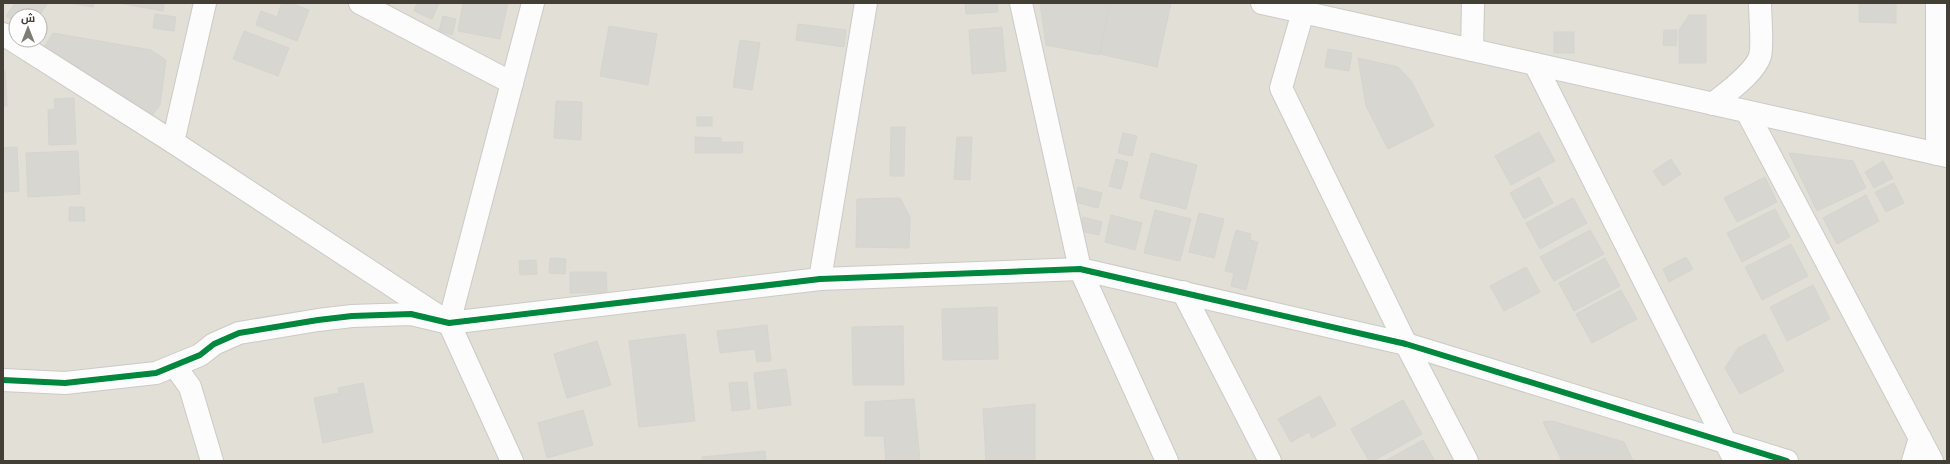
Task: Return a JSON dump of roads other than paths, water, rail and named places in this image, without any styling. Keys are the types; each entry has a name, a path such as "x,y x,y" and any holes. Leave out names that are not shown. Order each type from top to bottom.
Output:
{"street":[{"path":"174,142 205,3"},
{"path":"360,3 512,83"},
{"path":"449,323 533,3"},
{"path":"820,279 866,3"},
{"path":"1021,3 1080,269 1167,461"},
{"path":"1262,3 1942,155 1937,3"},
{"path":"1472,50 1473,3"},
{"path":"1713,104 1754,67 1760,56 1760,3"},
{"path":"1302,12 1281,88 1406,344 1467,461"},
{"path":"3,34 174,142 449,323 512,461"},
{"path":"1535,64 1724,441 1736,461"},
{"path":"1747,112 1932,461"},
{"path":"3,380 65,383 156,373 200,355 214,344 239,333 263,328 352,316 411,314 449,323 820,279 1080,269 1406,344 1787,461"},
{"path":"1183,292 1270,461"},
{"path":"175,366 190,387 212,461"},
{"path":"1913,461 1920,438"}]}
